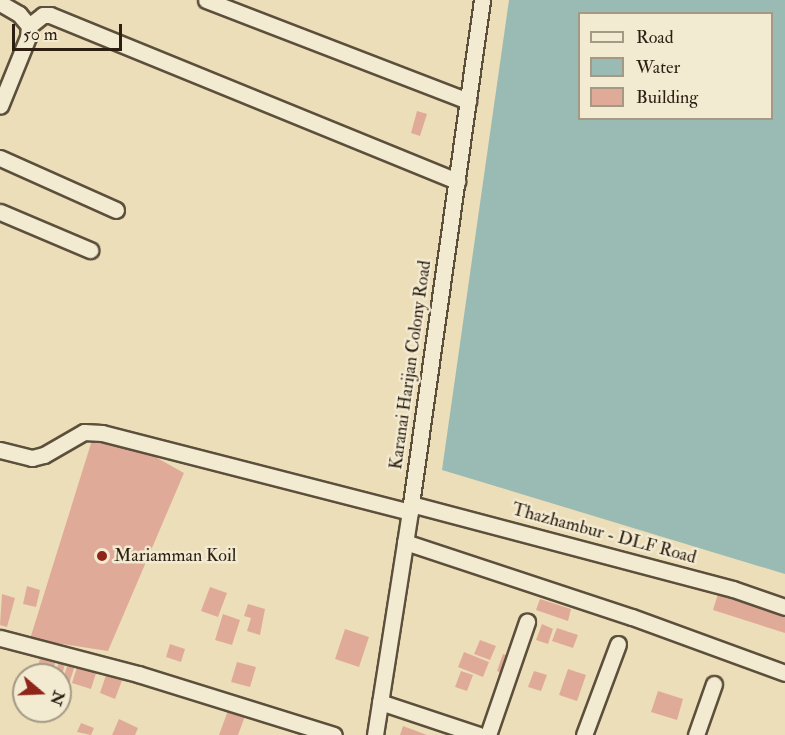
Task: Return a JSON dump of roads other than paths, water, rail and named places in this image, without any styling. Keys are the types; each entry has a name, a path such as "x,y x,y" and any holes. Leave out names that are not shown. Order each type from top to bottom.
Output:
{"street":[{"path":"206,0 468,101"},
{"name":"Karanai Harijan Colony Road","path":"375,735 410,508 482,0"},
{"path":"0,3 19,14 29,26 28,37 0,106"},
{"path":"29,26 43,15 50,15 457,181"},
{"path":"0,158 116,210"},
{"path":"0,212 90,250"},
{"name":"Thazhambur - DLF Road","path":"0,450 32,458 44,455 84,432 102,433 733,589 785,607"},
{"path":"405,542 632,617 785,673"},
{"path":"488,735 527,622"},
{"path":"0,638 138,674 334,735"},
{"path":"584,735 618,644"},
{"path":"696,735 714,684"},
{"path":"380,702 479,735"}],"water":[{"path":"509,0 785,0 785,574 442,470"}],"place":[{"name":"Mariamman Koil","path":"102,556"}]}
